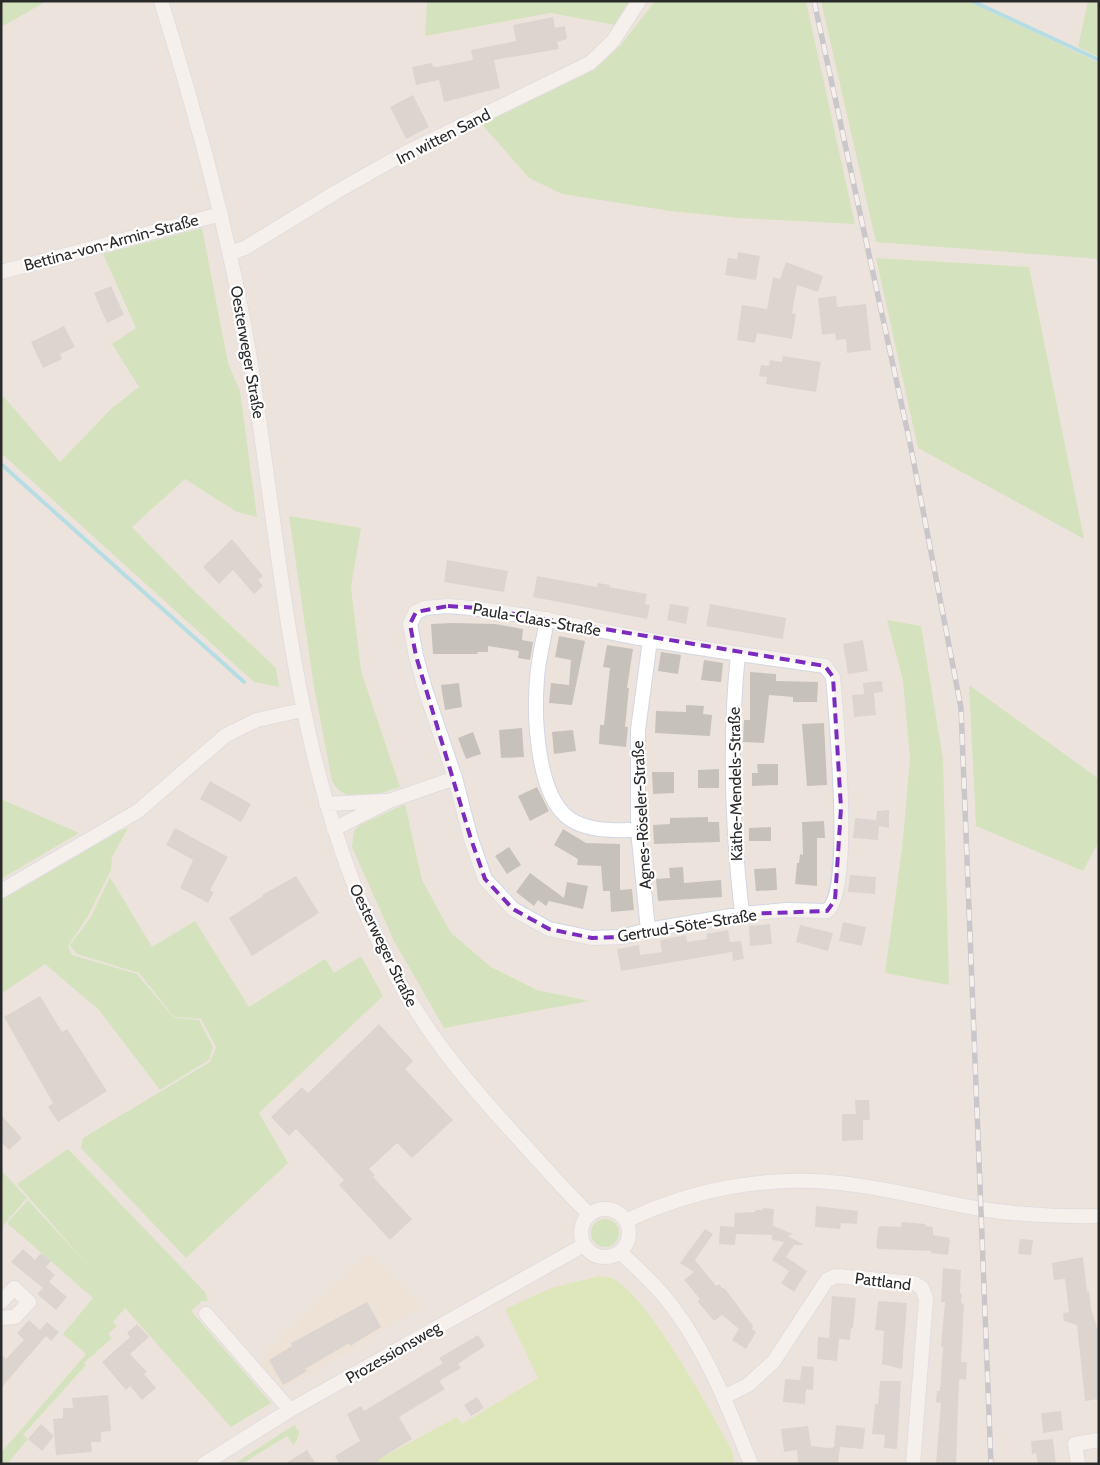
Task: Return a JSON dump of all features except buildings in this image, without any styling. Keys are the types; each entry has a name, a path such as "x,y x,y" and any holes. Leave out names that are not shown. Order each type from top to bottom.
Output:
{"street":[{"name":"Oesterweger Straße","path":"161,1 221,214 230,253 264,446 289,635 302,710 326,804 349,873 400,985 431,1034 477,1093 589,1214"},
{"name":"Im witten Sand","path":"230,253 245,248 336,192 405,153 590,63 612,42 639,1"},
{"name":"Bettina-von-Armin-Straße","path":"1,272 127,237 221,214"},
{"name":"Paula-Claas-Straße","path":"456,778 425,689 410,624 416,612 425,608 448,606 479,608 547,619 650,640 824,666 833,677 841,805 840,858 835,900 832,908"},
{"path":"547,619 537,677 536,713 541,762 552,799 572,821 596,830 638,830"},
{"name":"Agnes-Röseler-Straße","path":"648,930 638,830 638,730 650,640"},
{"name":"Käthe-Mendels-Straße","path":"738,654 732,711 732,758 734,845 742,914"},
{"path":"1,891 138,811 226,735 257,720 302,710"},
{"path":"334,829 389,801 456,778"},
{"name":"Gertrud-Söte-Straße","path":"456,778 471,839 486,879 513,909 549,929 592,938 621,937 648,930 742,914 786,910 827,911 832,908"},
{"path":"326,804 389,801"},
{"path":"626,1221 675,1200 718,1189 792,1180 865,1186 1016,1214 1057,1217 1099,1216"},
{"path":"609,1209 618,1213 626,1221 629,1232 627,1243 620,1252 607,1257 600,1256 594,1254 584,1245 580,1234 582,1223 589,1214 598,1210 609,1209"},
{"name":"Prozessionsweg","path":"204,1464 290,1410 584,1245"},
{"path":"620,1252 652,1283 678,1314 703,1356 724,1397 751,1464"},
{"name":"Pattland","path":"724,1397 748,1385 774,1360 826,1280 836,1276 914,1283 922,1288 926,1299 913,1464"},
{"path":"1,1302 14,1288 29,1302 15,1317 1,1318"},
{"path":"206,1314 290,1410"},
{"path":"1078,1464 1075,1444 1099,1440"}],"highlighted area":[{"path":"448,606 479,608 825,666 833,677 839,741 841,808 835,900 827,911 742,914 621,937 592,938 549,929 513,909 485,879 471,839 416,656 410,624 416,612"}],"shaded area":[{"path":"370,1252 422,1307 281,1391 260,1367 267,1349"}],"green space":[{"path":"1,1 47,1 1,27"},
{"path":"427,1 630,1 615,25 551,13 425,36"},
{"path":"655,1 806,1 855,224 738,218 670,211 562,194 529,178 480,122 602,63 620,46"},
{"path":"821,1 968,1 1099,63 1099,259 876,242"},
{"path":"1088,1 1099,1 1099,57 1078,47"},
{"path":"202,228 228,363 240,391 257,517 237,512 185,479 132,527 193,590 276,668 279,687 254,682 1,453 1,398 4,397 60,462 112,408 139,387 112,344 136,328 103,254"},
{"path":"876,258 1029,267 1084,539 918,448"},
{"path":"289,516 361,528 351,587 361,671 400,787 372,795 354,796 345,794 332,781 314,687"},
{"path":"887,620 921,626 943,759 949,985 885,973 902,849 910,759 903,680"},
{"path":"969,685 1099,779 1099,841 1083,871 976,826"},
{"path":"1,799 79,833 1,879"},
{"path":"405,804 422,880 451,933 491,967 537,990 589,1001 444,1028 394,941 352,847 354,831 360,825"},
{"path":"128,828 112,857 111,870 88,916 68,946 72,955 137,974 174,1018 199,1020 213,1047 209,1060 160,1090 99,1010 45,964 1,994 1,898 111,833"},
{"path":"110,877 152,947 195,921 249,1007 325,959 334,973 361,956 383,996 259,1113 288,1163 186,1258 81,1148 83,1138 210,1062 216,1047 201,1019 174,1017 139,973 77,954 70,945 91,917"},
{"path":"68,1149 205,1292 208,1301 202,1301 191,1311 271,1403 231,1427 125,1308 113,1322 117,1326 108,1334 112,1338 84,1363 86,1365 23,1435 28,1439 7,1464 1,1464 1,1453 86,1354 63,1334 93,1298 7,1223 28,1200 91,1269 17,1184"},
{"path":"1,1170 27,1198 1,1228"},
{"path":"605,1219 615,1223 619,1233 615,1243 605,1247 595,1243 591,1233 595,1223"},
{"path":"600,1276 611,1278 625,1287 642,1305 677,1356 723,1433 732,1450 735,1464 370,1464 457,1417 462,1424 538,1378 505,1309 551,1288"},
{"path":"294,1425 299,1432 297,1440 293,1445 287,1436 242,1464 234,1464"}],"waterway":[{"path":"972,1 1099,60"},
{"path":"1,464 244,682"}],"railway":[{"path":"814,1 911,448 961,708 991,1464"}]}
